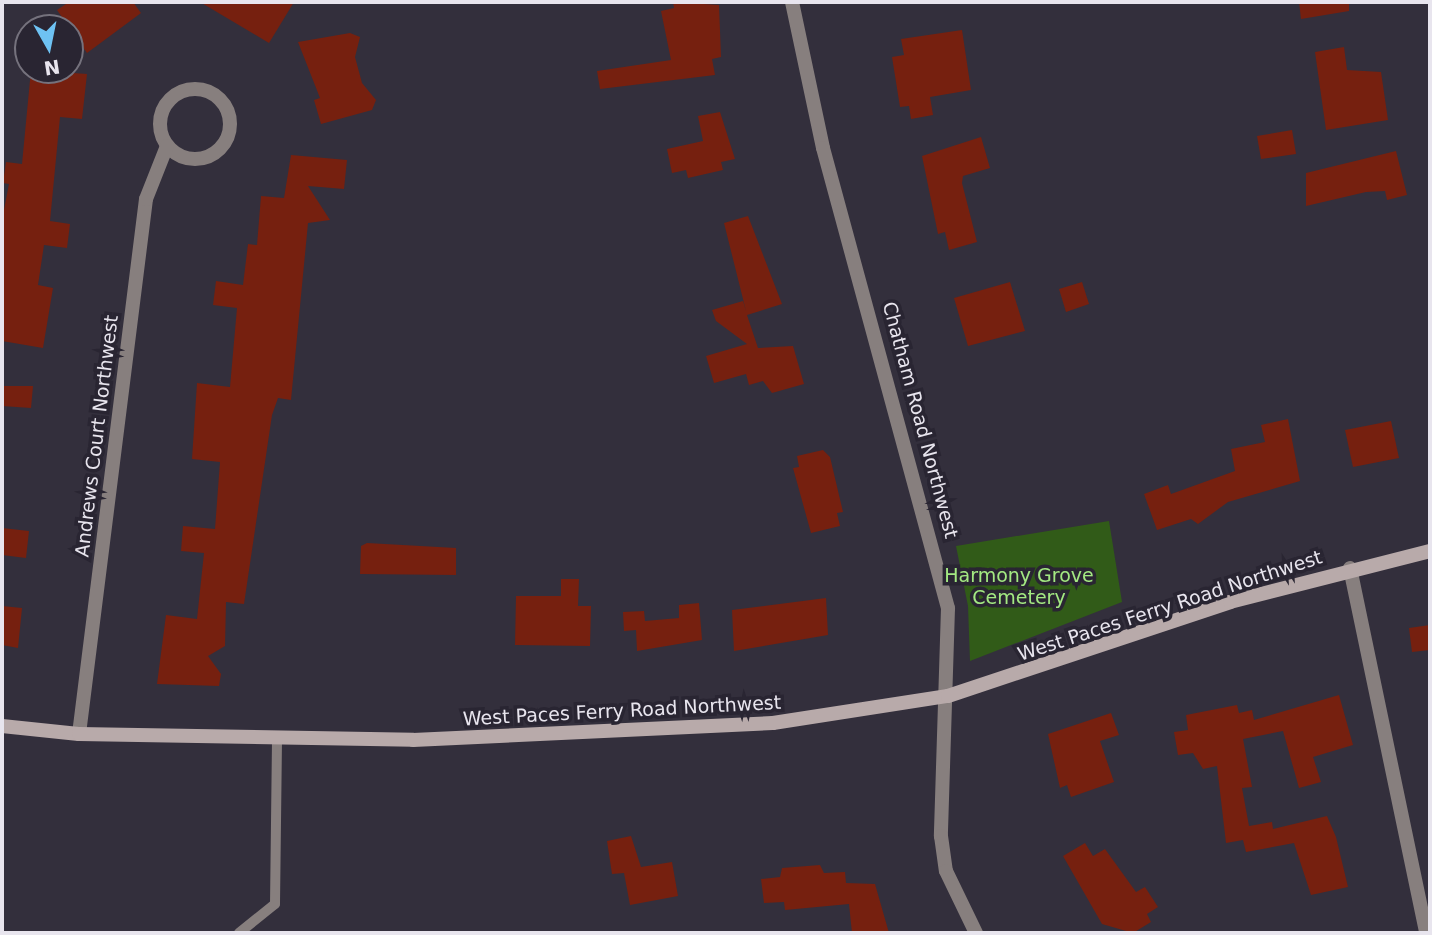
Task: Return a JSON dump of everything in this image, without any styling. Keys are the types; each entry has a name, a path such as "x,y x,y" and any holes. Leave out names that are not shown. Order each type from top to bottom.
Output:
{"main road":[{"name":"West Paces Ferry Road Northwest","path":"2,726 79,734 277,740 680,730 948,696 1350,568 1430,551"}],"street":[{"name":"Chatham Road Northwest","path":"792,2 824,148 940,568 948,608 948,696 941,836 946,872 976,933"},
{"name":"Andrews Court Northwest","path":"79,734 146,199 167,146 159,119 173,96 199,89 223,102 230,128 216,152 190,159 167,146"},
{"path":"1350,568 1426,933"}],"lane":[{"path":"239,933 275,904 277,740"}],"green space":[{"name":"Harmony Grove Cemetery","path":"1109,521 1122,602 970,661 968,606 956,546"}],"building":[{"path":"69,2 133,2 141,13 87,53 84,49 84,14 60,14 57,10"},
{"path":"200,2 294,2 269,43"},
{"path":"673,2 719,5 721,57 712,59 715,75 600,89 597,71 671,60 661,11 674,8"},
{"path":"1299,2 1349,2 1349,11 1301,19"},
{"path":"962,30 971,90 930,97 933,115 911,119 909,106 900,107 892,57 904,55 901,39"},
{"path":"350,33 360,37 355,57 362,83 376,100 372,110 321,124 314,100 320,98 298,42"},
{"path":"1344,47 1347,70 1381,72 1388,120 1326,130 1315,52"},
{"path":"84,74 87,74 82,119 60,117 50,221 70,224 67,248 44,245 38,285 53,288 43,348 2,341 2,220 9,184 3,183 6,162 22,164 30,84 84,84"},
{"path":"720,112 735,159 721,162 723,170 688,178 686,170 672,173 667,149 703,141 698,116"},
{"path":"1292,130 1296,154 1261,159 1257,136"},
{"path":"981,137 990,168 963,176 962,183 977,242 949,250 945,232 938,234 922,156"},
{"path":"1396,151 1407,195 1387,200 1385,191 1366,192 1306,206 1306,173"},
{"path":"291,155 347,160 344,189 308,186 330,220 308,223 291,400 278,398 272,415 244,604 226,602 225,646 208,656 221,674 219,686 157,684 166,615 197,619 204,553 181,551 183,526 215,529 220,462 192,459 197,383 230,387 237,308 213,305 216,281 243,285 248,244 257,245 261,196 284,198"},
{"path":"748,216 782,304 747,315 758,348 793,346 804,384 772,393 763,381 749,385 746,374 714,383 706,356 747,344 716,321 712,310 743,301 746,311 724,223"},
{"path":"1010,282 1025,331 968,346 954,298"},
{"path":"1082,282 1089,304 1066,312 1059,289"},
{"path":"2,386 33,386 31,408 2,406"},
{"path":"1288,419 1300,481 1228,502 1198,524 1191,519 1157,530 1144,494 1168,485 1171,494 1235,471 1231,449 1265,442 1261,425"},
{"path":"1391,421 1399,458 1353,467 1345,430"},
{"path":"823,450 830,457 843,512 837,513 840,526 811,533 793,468 799,467 797,456"},
{"path":"2,528 29,531 26,558 2,555"},
{"path":"367,543 456,548 456,575 360,574 361,546"},
{"path":"561,579 579,579 578,606 591,606 590,646 515,645 516,596 561,596"},
{"path":"826,598 828,635 734,651 732,610"},
{"path":"699,603 702,640 637,651 636,630 624,631 623,612 644,611 645,621 679,618 679,605"},
{"path":"2,606 22,608 18,648 2,645"},
{"path":"1430,625 1430,650 1412,652 1409,628"},
{"path":"1339,695 1353,745 1313,757 1321,782 1299,788 1283,731 1243,739 1252,787 1242,788 1249,826 1272,822 1273,829 1327,816 1336,837 1348,887 1311,895 1294,843 1246,852 1243,840 1226,843 1217,766 1203,769 1193,753 1178,755 1174,732 1188,730 1186,715 1237,705 1239,713 1252,710 1254,720"},
{"path":"1111,713 1119,735 1100,741 1114,782 1071,797 1067,785 1060,788 1048,734"},
{"path":"631,836 641,867 672,862 678,896 630,905 624,873 612,874 607,841"},
{"path":"1085,843 1093,856 1105,849 1136,892 1145,887 1158,907 1147,914 1151,922 1133,933 1102,924 1063,856"},
{"path":"820,865 824,873 845,872 846,883 875,884 889,933 852,933 849,904 785,910 784,902 764,903 761,879 780,877 782,868"}]}
